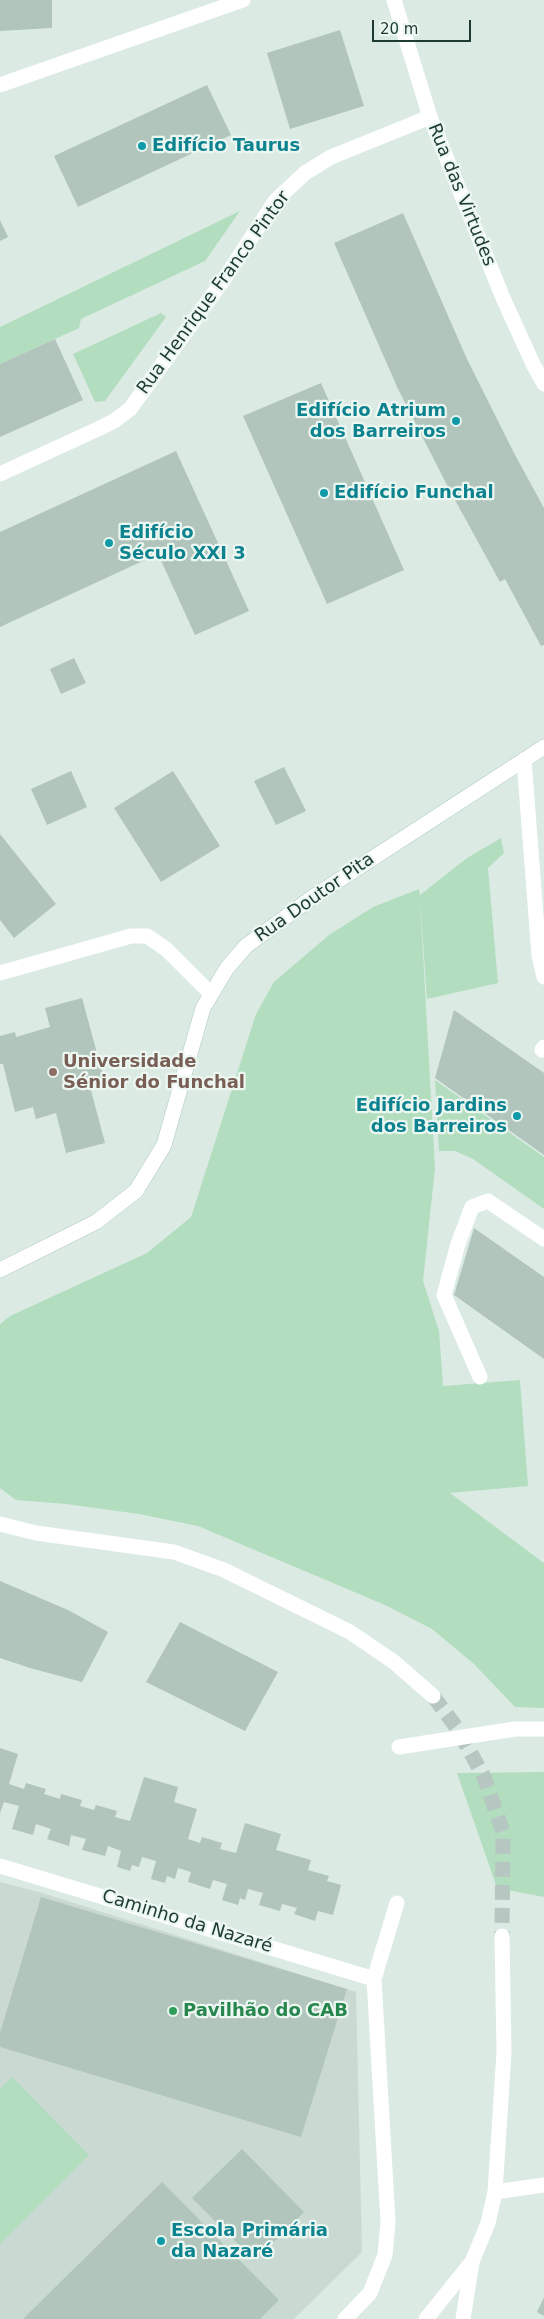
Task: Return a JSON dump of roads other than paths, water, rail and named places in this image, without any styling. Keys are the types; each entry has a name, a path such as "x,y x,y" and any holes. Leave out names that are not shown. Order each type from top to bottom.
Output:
{"street":[{"path":"0,86 243,0"},
{"name":"Rua das Virtudes","path":"394,0 430,117 503,298 544,384"},
{"name":"Rua Henrique Franco Pintor","path":"0,474 107,424 130,409 229,272 276,201 305,173 331,156 430,117"},
{"name":"Rua Doutor Pita","path":"0,1270 96,1222 118,1207 136,1191 164,1145 203,1008 226,968 246,946 272,924 544,747"},
{"path":"524,760 540,955 544,977"},
{"path":"0,973 131,936 147,936 166,949 210,993"},
{"path":"480,1377 444,1295 458,1244 472,1207 488,1201 544,1239"},
{"path":"0,1524 36,1533 174,1552 224,1570 350,1632 394,1662 432,1696"},
{"path":"399,1747 515,1729 544,1729"},
{"name":"Caminho da Nazaré","path":"0,1866 374,1979"},
{"path":"345,2319 370,2293 385,2255 388,2222 374,1979 397,1903"},
{"path":"463,2319 472,2262 488,2223 495,2192 504,2052 502,1936"},
{"path":"495,2192 544,2185"},
{"path":"426,2319 472,2262"}],"tunnel":[{"path":"433,1696 457,1728 484,1777 503,1832 502,1936"}],"place":[{"name":"Edifício Taurus","path":"142,146"},
{"name":"Edifício Atrium dos Barreiros","path":"456,421"},
{"name":"Edifício Funchal","path":"324,493"},
{"name":"Edifício Século XXI 3","path":"109,543"},
{"name":"Universidade Sénior do Funchal","path":"53,1072"},
{"name":"Edifício Jardins dos Barreiros","path":"517,1116"},
{"name":"Pavilhão do CAB","path":"173,2011"},
{"name":"Escola Primária da Nazaré","path":"161,2241"}]}
